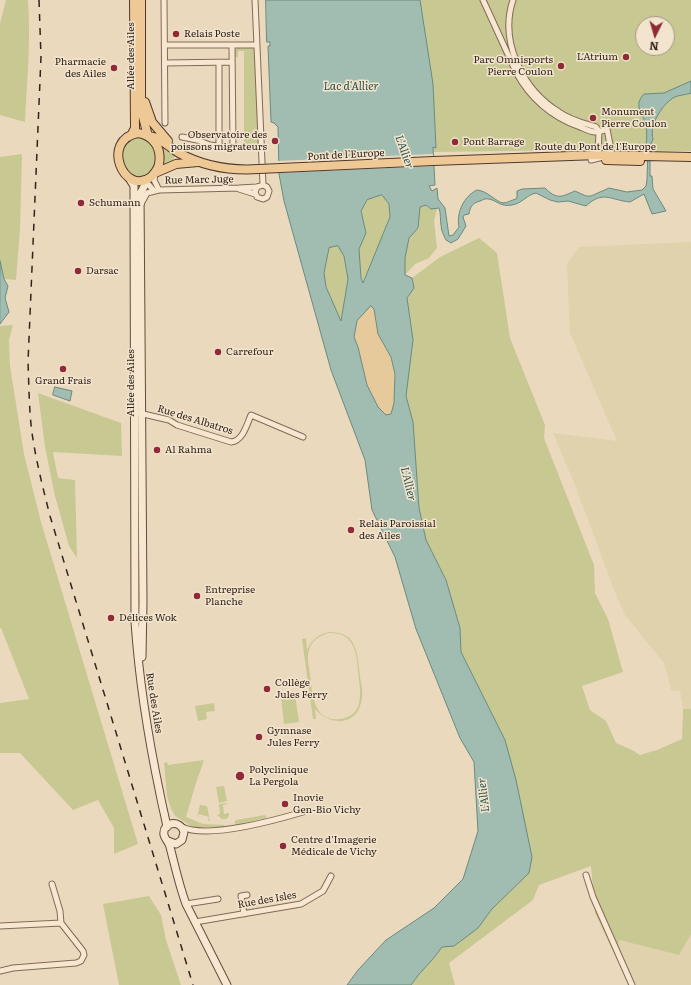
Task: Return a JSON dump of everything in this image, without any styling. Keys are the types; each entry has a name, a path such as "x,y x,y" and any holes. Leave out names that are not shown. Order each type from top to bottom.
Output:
{"main road":[{"name":"Allée des Ailes","path":"132,134 135,128 134,0"},
{"name":"Allée des Ailes","path":"141,0 142,84 140,101 149,136"},
{"path":"142,84 145,106 152,122 162,135 177,149 202,163"},
{"path":"138,133 161,140 178,152 202,163 187,162 176,164 146,180 136,180 129,178 121,170 118,155 124,141 132,134 138,133"},
{"path":"149,136 156,143 160,156 158,168 155,174"},
{"name":"Route du Pont de l'Europe","path":"433,161 691,157"},
{"name":"Route du Pont de l'Europe","path":"602,158 691,160"},
{"name":"Pont de l'Europe","path":"202,163 231,169 259,169 433,161"},
{"name":"Allée des Ailes","path":"129,178 134,186 142,588"},
{"name":"Allée des Ailes","path":"135,580 140,194 146,180"},
{"name":"Rue des Ailes","path":"135,580 135,622 140,676 159,789 170,825"},
{"name":"Rue des Ailes","path":"142,588 142,676 163,795 170,825"},
{"path":"176,869 176,844 184,838 182,827 177,824 170,825 164,833 164,836 168,841 176,869 186,904 227,985"},
{"path":"168,841 176,844"}],"street":[{"path":"164,0 165,123"},
{"path":"255,0 263,185"},
{"path":"483,0 521,82 538,102 564,121 594,132 608,129 602,158"},
{"path":"513,0 509,24 510,43 515,59 526,79 541,99 559,112 574,120 596,127 599,131 602,158"},
{"path":"165,45 257,45"},
{"path":"182,137 197,140 210,146 233,148 232,45"},
{"path":"219,62 219,147"},
{"path":"165,63 232,62"},
{"name":"Rue Marc Juge","path":"155,174 154,180 157,190"},
{"name":"Rue Marc Juge","path":"146,180 148,184 157,190 257,187"},
{"path":"263,185 267,187 269,191 267,197 261,199 255,194 257,187 263,185"},
{"name":"Rue Marc Juge","path":"239,188 255,194"},
{"path":"141,204 147,193 157,190"},
{"name":"Rue des Albatros","path":"138,413 169,420 177,426 231,442 240,438 251,415 303,438"},
{"path":"182,827 192,831 203,831 244,826 303,812"},
{"path":"184,838 203,831"},
{"path":"586,875 593,897 632,985"},
{"name":"Rue des Isles","path":"196,922 301,904 323,890 331,876"},
{"path":"0,971 13,968 76,963 81,961 84,955 82,951 61,923 60,911 52,884"},
{"path":"244,914 241,896 247,895"},
{"path":"186,904 218,899"},
{"path":"0,926 61,923"}],"shaded area":[{"path":"691,242 691,709 683,709 680,691 671,690 664,663 625,615 616,595 575,485 553,433 617,441 570,333 567,264 579,247"},
{"path":"691,934 691,985 635,985 618,949 619,940 679,955"}],"green space":[{"path":"6,0 28,0 29,46 25,122 0,115 0,24"},
{"name":"Parc Omnisports Pierre Coulon","path":"420,0 691,0 691,151 576,150 434,152 433,147 436,148 433,84"},
{"path":"237,48 254,49 259,151 252,151 252,148 248,148 248,151 244,148 244,51 238,51 238,57 235,57 235,50"},
{"path":"136,137 147,139 156,151 155,167 150,175 142,177 134,175 123,163 122,154 126,145"},
{"path":"158,142 175,155 173,160 161,167"},
{"path":"22,154 20,229 16,280 4,279 0,261 0,157"},
{"path":"382,195 389,204 390,217 363,283 361,278 359,249 366,233 361,211 367,200"},
{"path":"426,205 431,209 437,209 434,221 437,248 429,258 415,264 405,275 405,258 409,238 418,228 420,207"},
{"path":"479,238 497,253 510,338 545,425 544,438 594,565 595,593 608,619 623,672 582,686 590,710 606,721 616,743 640,755 657,750 682,739 683,709 691,709 691,934 679,955 619,940 618,949 635,985 629,985 595,913 591,866 539,885 533,900 449,963 455,985 411,985 442,947 454,946 478,928 492,909 529,873 505,740 461,652 460,628 446,580 426,540 419,508 413,422 406,396 413,340 407,298 414,288 412,278 440,257"},
{"path":"338,246 344,256 348,279 341,322 326,287 324,273 329,248"},
{"path":"13,325 9,340 10,366 24,454 41,522 138,844 114,854 114,828 98,800 73,810 20,753 0,753 0,703 29,699 0,628 0,326"},
{"path":"38,393 121,423 122,456 53,452 58,478 75,480 77,558 69,546 55,496 45,447"},
{"path":"329,632 339,633 346,636 351,640 357,652 362,700 358,711 347,720 341,721 334,720 327,718 320,714 315,709 316,719 313,719 302,639 306,638 307,650 316,638","holes":["329,633 345,636 354,647 357,659 360,701 358,708 354,713 348,717 340,719 331,719 324,716 319,711 313,697 308,661 310,647 318,638"]},
{"path":"295,695 299,722 284,724 281,697"},
{"path":"214,703 215,711 206,712 207,719 198,721 195,706"},
{"path":"204,760 186,817 203,824 224,825 225,827 193,827 175,816 170,806 167,796 164,763 167,762 168,765"},
{"path":"224,786 227,801 219,803 216,787"},
{"path":"227,803 223,805 224,814 229,813 229,816 226,819 222,819 217,815 220,814 219,804"},
{"path":"200,805 207,806 210,821 208,820 209,817 199,814 197,818"},
{"path":"265,815 267,818 237,824 234,823 236,820"},
{"path":"149,896 161,915 166,940 181,985 119,985 103,904"}],"sand":[{"path":"371,306 374,309 378,334 391,357 395,374 394,403 391,414 386,416 378,407 367,385 358,347 354,337 357,321"}],"water":[{"path":"266,0 420,0 433,84 436,148 433,147 435,185 429,186 432,191 437,188 438,199 445,208 449,236 453,235 459,227 458,222 460,211 468,196 477,190 485,192 500,202 506,203 516,199 517,191 522,189 545,188 556,196 563,196 575,191 586,196 591,196 609,188 627,192 642,190 646,186 647,180 648,146 646,145 647,136 645,121 640,110 639,103 644,94 664,93 691,81 691,93 677,96 669,101 657,116 653,128 653,139 650,146 650,176 652,176 653,189 666,211 652,214 644,194 630,202 607,197 597,198 586,206 568,201 558,202 550,200 536,193 530,195 519,203 512,205 502,205 488,199 475,203 472,205 469,214 464,215 463,217 466,226 458,239 451,243 446,240 442,231 439,208 431,209 426,205 420,207 418,228 409,238 405,258 405,275 412,278 414,288 407,298 413,340 406,396 413,422 419,508 426,540 446,580 460,628 461,652 505,740 516,780 532,857 529,873 492,909 478,928 454,946 442,947 411,985 347,985 358,970 386,940 434,908 463,879 478,831 474,762 460,738 416,629 395,557 372,510 365,460 331,370 284,201 279,174 278,127 271,122 268,46 270,46 270,42 267,42","holes":["382,195 389,204 390,217 363,283 361,278 359,249 366,233 361,211 367,200","338,246 344,256 348,279 341,321 326,287 324,273 329,248","371,306 374,309 378,334 391,357 395,374 394,403 391,414 386,415 378,407 367,385 358,347 354,337 357,321"]},
{"path":"0,261 4,279 8,286 5,298 9,312 0,324"},
{"path":"55,387 72,391 70,401 53,395"}],"pier":[{"path":"433,154 434,166 277,173 277,161"}],"railway":[{"path":"39,0 41,57 28,362 32,433 50,516 193,985"}],"place":[{"name":"Relais Poste","path":"176,34"},
{"name":"L'Atrium","path":"626,57"},
{"name":"Parc Omnisports Pierre Coulon","path":"561,66"},
{"name":"Pharmacie des Ailes","path":"114,68"},
{"name":"Monument Pierre Coulon","path":"593,118"},
{"name":"Observatoire des poissons migrateurs","path":"275,141"},
{"name":"Pont Barrage","path":"455,142"},
{"name":"Schumann","path":"81,203"},
{"name":"Darsac","path":"78,271"},
{"name":"Carrefour","path":"218,352"},
{"name":"Grand Frais","path":"63,369"},
{"name":"Al Rahma","path":"157,450"},
{"name":"Relais Paroissial des Ailes","path":"351,530"},
{"name":"Entreprise Planche","path":"197,596"},
{"name":"Délices Wok","path":"111,618"},
{"name":"Collège Jules Ferry","path":"267,689"},
{"name":"Gymnase Jules Ferry","path":"259,737"},
{"name":"Polyclinique La Pergola","path":"240,776"},
{"name":"Inovie Gen-Bio Vichy","path":"285,804"},
{"name":"Centre d'Imagerie Médicale de Vichy","path":"283,846"}],"water label":[{"name":"Lac d'Allier","path":"351,87"},
{"name":"L'Allier","path":"404,152"},
{"name":"L'Allier","path":"408,484"},
{"name":"L'Allier","path":"484,795"}]}
